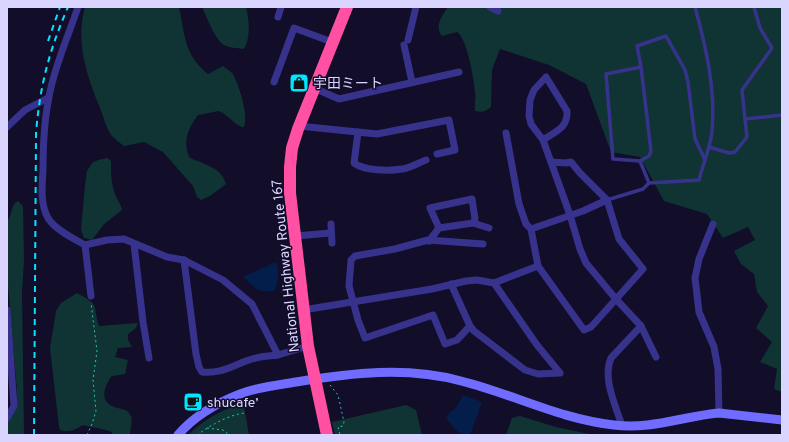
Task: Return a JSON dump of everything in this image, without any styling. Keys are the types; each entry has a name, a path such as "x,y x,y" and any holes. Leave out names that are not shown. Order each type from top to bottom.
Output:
{"highway":[{"name":"National Highway Route 167","path":"327,435 314,379 303,310 290,193 290,167 292,148 299,126 347,7"}],"street":[{"path":"78,7 52,82 48,98 44,138 42,199 44,210 49,220 56,227 85,245 124,239 167,257 184,260 223,280 252,304 278,355"},
{"path":"278,17 281,7"},
{"path":"412,82 406,43 416,7"},
{"path":"490,7 498,11"},
{"path":"274,82 294,28 332,42"},
{"path":"314,88 339,99 459,72"},
{"path":"543,140 562,128 567,117 567,111 546,77 534,90 530,100 529,116 531,124 543,140 570,215 580,249 586,263 641,326 656,357"},
{"path":"7,127 25,110 48,98"},
{"path":"299,126 377,134 449,120 455,150 437,154"},
{"path":"358,132 354,164 358,166 380,170 403,169 426,160"},
{"path":"506,133 519,204 526,224 531,229 538,266 584,330 591,327 615,298 643,269 619,239 607,200 584,178 571,162 551,162"},
{"path":"439,228 430,208 472,199 475,219 473,223"},
{"path":"531,229 607,200"},
{"path":"429,241 439,228 473,223 489,228"},
{"path":"330,224 332,244"},
{"path":"713,224 699,259 695,278 699,312 714,347 718,369 719,413"},
{"path":"295,236 331,233"},
{"path":"470,326 457,340 445,344 433,314 365,338 358,320 349,281 351,260 353,257 429,241 482,244"},
{"path":"134,244 143,322 149,358"},
{"path":"85,245 90,296"},
{"path":"184,260 196,354 199,367 202,372 213,373 227,370 256,358 278,355 308,346"},
{"path":"303,310 432,289 477,280 494,283 538,266"},
{"path":"451,284 470,326 474,331 525,370 538,374 560,373 537,345 494,283"},
{"path":"7,310 14,406 7,418"},
{"path":"622,426 610,387 608,364 611,358 641,326"},
{"path":"178,435 186,425 200,415 219,403 242,393 270,386 373,372 406,372 461,380 567,416 595,423 622,426 657,424 719,413 782,420"}],"lane":[{"path":"607,200 643,189 649,183 699,180 712,133 712,98 705,45 695,7"},
{"path":"709,146 729,153 734,152 747,137 742,90 772,48 760,28 754,7"},
{"path":"642,67 606,74 613,159 640,161 649,156 651,151 642,67 637,46 666,36 685,70 688,82 695,139 705,160"},
{"path":"745,119 782,115"},
{"path":"640,161 649,183"}],"path":[{"path":"87,435 96,411 93,380 97,351 90,296"},
{"path":"334,383 330,384 338,396 344,423 343,426 338,427 340,435"},
{"path":"197,435 214,424 237,414 245,413"},
{"path":"207,428 223,430 229,435"}],"green space":[{"path":"85,7 179,7 187,44 190,52 200,67 208,74 223,66 233,74 238,85 244,108 244,127 219,111 198,115 191,125 186,141 186,147 190,158 217,170 224,179 226,184 210,196 201,200 197,197 193,186 163,152 144,142 124,146 110,133 91,84 84,59 81,33"},
{"path":"202,7 246,7 249,23 248,39 244,49 230,47 219,41 213,32"},
{"path":"448,7 782,7 782,392 774,389 777,369 760,362 772,342 756,328 768,306 757,292 754,274 741,264 734,251 755,240 748,227 723,238 707,214 664,201 640,157 611,152 586,84 549,65 500,49 492,70 491,107 480,112 475,111 473,78 464,42 457,32 442,36 439,29 440,21"},
{"path":"107,158 111,161 113,186 122,210 104,224 92,240 84,238 81,230 87,171 92,163"},
{"path":"18,201 23,206 24,261 22,292 24,435 7,435 7,423 17,407 17,391 7,273 7,221 15,203"},
{"path":"77,293 93,303 99,326 138,323 136,328 128,334 128,340 132,347 118,348 115,357 128,360 125,374 112,376 105,387 104,392 104,396 108,403 127,411 131,416 132,420 130,435 112,435 112,432 83,425 72,430 60,430 50,348 56,311 61,303"},
{"path":"238,405 244,406 249,435 188,435 211,417"},
{"path":"406,405 416,410 422,435 335,435 332,422"},
{"path":"520,416 556,427 594,435 506,435 512,418"}],"water":[{"path":"276,262 278,276 275,290 261,291 243,277"},
{"path":"463,395 482,402 470,435 459,432 446,418 450,412 456,408"}],"railway":[{"path":"48,41 60,7"},
{"path":"34,435 36,133 40,99 46,68 68,7"}],"place":[{"name":"宇田ミート","path":"299,83"},
{"name":"shucafe’","path":"193,402"}]}
